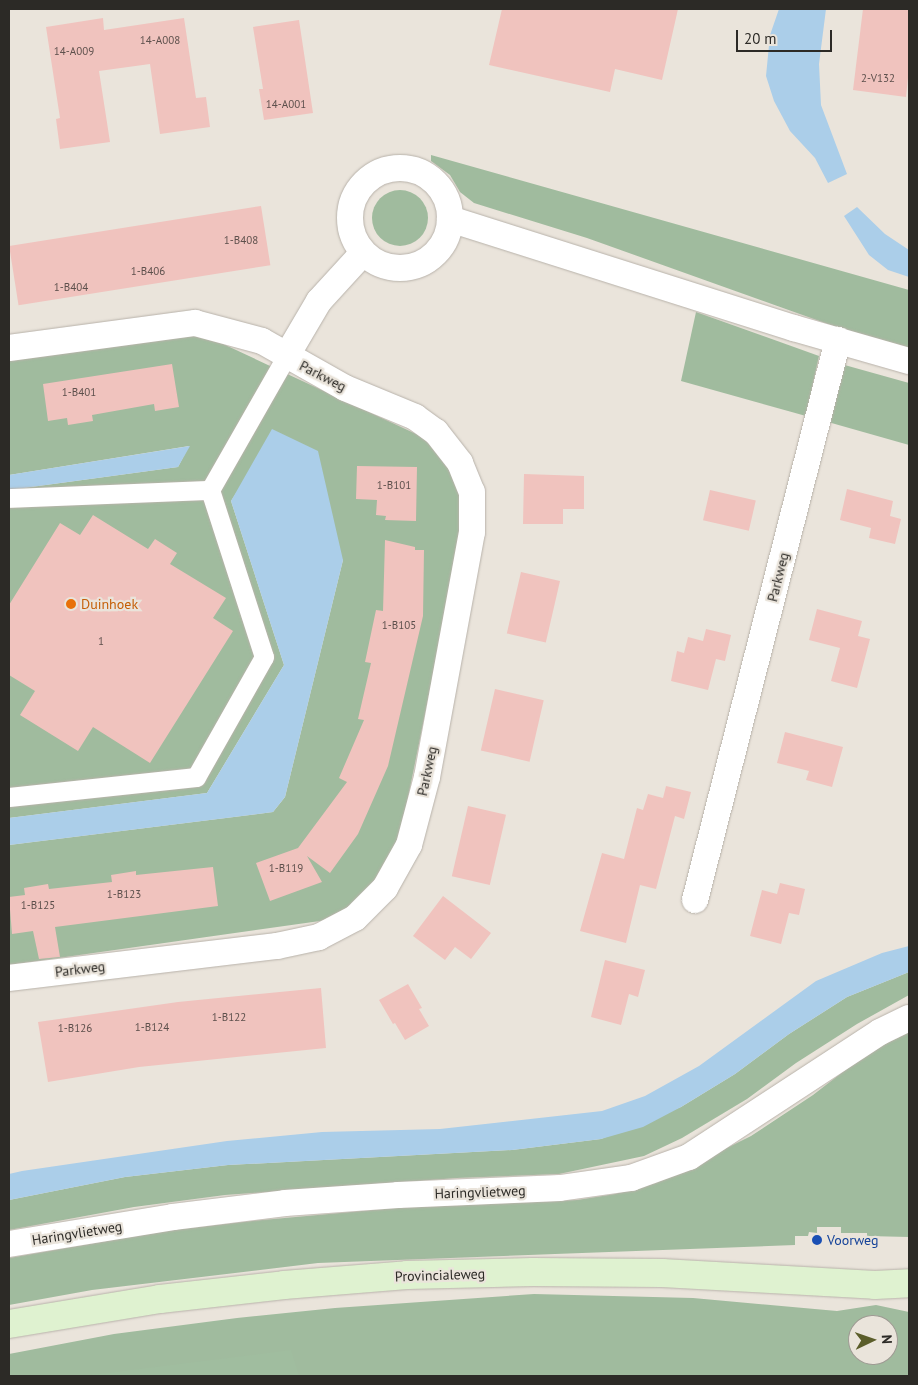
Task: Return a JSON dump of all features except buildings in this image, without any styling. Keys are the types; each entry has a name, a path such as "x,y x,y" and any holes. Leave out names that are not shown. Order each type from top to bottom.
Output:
{"main road":[{"name":"Provincialeweg","path":"9,1324 160,1299 284,1285 407,1275 533,1272 662,1273 875,1285 909,1283"},
{"name":"Provincialeweg","path":"875,1285 909,1295"}],"street":[{"path":"391,168 406,168 420,172 433,180 442,191 448,204 450,219 447,236 438,250 425,261 410,267 392,268 376,262 363,253 354,240 350,225 350,210 355,195 364,182 376,173 391,168"},
{"path":"450,219 785,326 909,361"},
{"name":"Parkweg","path":"210,490 319,301 363,253"},
{"name":"Parkweg","path":"9,348 195,323 262,341 286,357 345,388 415,417 436,432 460,463 472,492 472,532 427,778 409,845 385,888 355,918 319,937 277,946 9,978"},
{"name":"Parkweg","path":"695,900 838,340"},
{"path":"9,498 210,490 264,657 196,777 9,797"},
{"name":"Haringvlietweg","path":"9,1244 173,1217 285,1203 398,1195 560,1188 631,1178 689,1157 880,1032 909,1018"}],"green space":[{"path":"431,155 909,290 909,349 853,333 587,238 474,203 460,192 450,175 431,161"},
{"path":"400,190 411,192 420,198 426,207 428,218 426,229 420,238 411,244 400,246 389,244 380,238 374,229 372,218 374,207 380,198 389,192"},
{"path":"696,312 819,356 806,416 681,381"},
{"path":"193,330 429,440 440,447 457,484 461,504 461,524 439,645 398,847 384,878 345,915 320,921 9,965 9,845 273,812 285,797 343,560 249,473 231,501 284,665 207,793 9,818 9,490 178,467 189,446 9,475 9,361"},
{"path":"841,364 909,383 909,445 828,422"},
{"path":"909,972 909,995 857,1024 796,1063 747,1099 682,1138 644,1156 559,1174 457,1178 225,1195 134,1207 9,1230 9,1200 125,1177 228,1165 512,1150 601,1139 681,1107 735,1074 789,1034 847,997"},
{"path":"909,1032 909,1237 867,1236 867,1233 841,1233 841,1227 817,1227 817,1233 809,1232 808,1236 795,1236 795,1245 318,1263 92,1290 9,1305 9,1258 164,1231 395,1208 577,1200 615,1194 656,1183 751,1136 813,1095 866,1054"},
{"path":"534,1294 693,1298 837,1311 876,1305 909,1312 909,1376 9,1376 9,1354 114,1334 237,1318 335,1308"},
{"path":"291,1350 299,1376 83,1376"}],"water":[{"path":"779,9 826,9 819,64 821,105 847,174 828,183 815,158 790,131 774,101 766,76 770,35"},
{"path":"857,207 885,234 909,250 909,277 888,270 869,255 844,216"},
{"path":"272,429 318,451 343,560 285,797 273,812 9,845 9,818 207,793 284,665 231,501"},
{"path":"190,446 178,467 9,490 9,475"},
{"path":"909,946 909,972 847,997 789,1034 735,1074 681,1107 643,1127 601,1139 512,1150 228,1165 125,1177 9,1200 9,1174 22,1171 227,1141 322,1132 440,1129 602,1111 645,1096 699,1066 816,981 882,953"}],"place":[{"name":"Duinhoek","path":"71,604"},
{"name":"Voorweg","path":"817,1240"}]}
